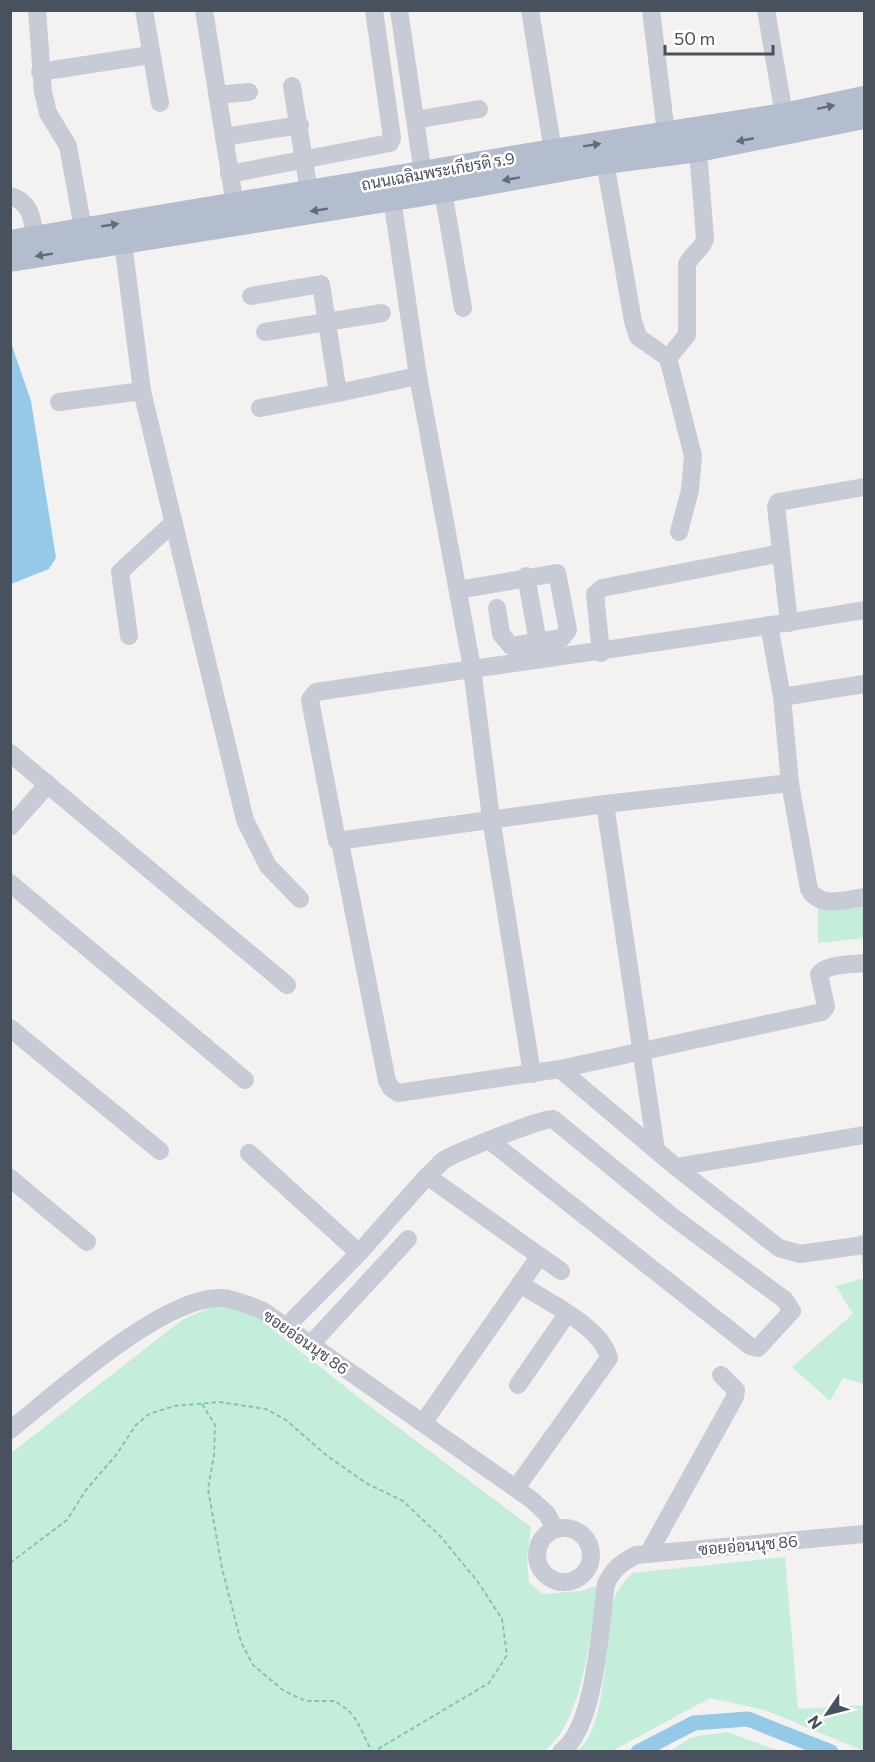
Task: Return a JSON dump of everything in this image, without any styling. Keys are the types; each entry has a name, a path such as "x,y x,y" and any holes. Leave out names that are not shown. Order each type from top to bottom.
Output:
{"main road":[{"name":"ถนนเฉลิมพระเกียรติ ร.9","path":"10,242 553,151 784,115 864,99"},
{"name":"ถนนเฉลิมพระเกียรติ ร.9","path":"10,260 444,191 605,162 698,150 864,117"}],"street":[{"path":"37,10 40,72 48,113 68,146 83,229"},
{"path":"144,10 160,103"},
{"path":"204,10 233,193"},
{"path":"229,174 390,143 392,138 374,10"},
{"path":"399,10 423,174"},
{"path":"531,10 553,151"},
{"path":"651,10 666,133"},
{"path":"766,10 784,115"},
{"path":"40,72 150,55"},
{"path":"291,86 300,125 309,192"},
{"path":"217,96 249,92"},
{"path":"415,120 479,109"},
{"path":"224,137 300,125"},
{"path":"668,358 687,335 687,264 692,254 703,246 705,239 698,150"},
{"path":"605,162 633,321 638,337 668,358 693,456 690,490 678,532"},
{"path":"444,191 463,308"},
{"path":"10,196 26,203 35,237"},
{"path":"392,198 418,376 472,668 491,818 532,1074"},
{"path":"123,242 142,391 245,820 268,866 300,899"},
{"path":"251,296 321,284 338,393"},
{"path":"265,332 382,313"},
{"path":"260,408 418,376"},
{"path":"59,402 142,391"},
{"path":"789,623 776,506 778,502 864,487"},
{"path":"129,636 120,572 174,522"},
{"path":"601,652 595,594 602,588 781,553"},
{"path":"458,590 552,571 559,576 568,630 562,638 511,646 506,643 501,634 497,608"},
{"path":"526,576 538,642"},
{"path":"790,783 491,818 340,842 335,839 310,700 316,692 472,668 601,652 864,610"},
{"path":"769,625 782,697 790,783 809,889 814,898 823,902 864,897"},
{"path":"782,697 864,684"},
{"path":"10,753 287,985"},
{"path":"10,827 48,784"},
{"path":"605,804 656,1150"},
{"path":"340,842 387,1081 391,1088 398,1092 560,1069 822,1012 826,1006 819,974 830,967 864,963"},
{"path":"10,883 245,1080"},
{"path":"10,1028 160,1151"},
{"path":"560,1069 676,1167 779,1248 800,1254 864,1245"},
{"path":"286,1327 359,1253 427,1176 446,1159 543,1119 553,1119 673,1217 785,1300 792,1311 790,1316 758,1348 750,1346 490,1141"},
{"path":"676,1167 864,1135"},
{"path":"249,1153 359,1253"},
{"path":"427,1176 561,1271"},
{"path":"10,1178 87,1242"},
{"path":"310,1344 408,1239"},
{"path":"423,1423 539,1257"},
{"path":"516,1488 609,1358 598,1335 520,1284"},
{"name":"ซอยอ่อนนุช 86","path":"10,1430 121,1344 162,1317 199,1300 223,1298 262,1310 516,1488 547,1514 555,1529"},
{"path":"518,1385 567,1314"},
{"path":"648,1554 735,1397 736,1390 721,1375"},
{"name":"ซอยอ่อนนุช 86","path":"561,1752 576,1734 591,1694 606,1584 612,1571 621,1562 636,1555 864,1534"}],"path":[{"path":"10,1563 67,1520 86,1490 142,1419 149,1414 174,1406 201,1403 220,1402 266,1409 286,1420 326,1455 366,1483 403,1501 441,1537 478,1582 502,1619 507,1655 489,1683 372,1752 357,1721 348,1710 335,1701 306,1701 284,1690 253,1665 241,1642 222,1568 208,1489 214,1455 215,1425 201,1403"}],"green space":[{"path":"864,891 864,938 818,943 818,894"},
{"path":"858,1235 864,1235 864,1278"},
{"path":"864,1278 864,1384 843,1378 830,1401 792,1367 853,1314 836,1286"},
{"path":"220,1303 257,1317 367,1404 531,1527 527,1559 529,1582 542,1594 581,1591 598,1585 588,1651 576,1699 568,1720 557,1738 544,1751 11,1752 11,1453 182,1320"},
{"path":"785,1557 798,1709 864,1705 864,1751 765,1710 710,1698 612,1751 576,1752 587,1740 595,1723 604,1679 615,1596 632,1573"},
{"path":"727,1732 779,1751 670,1751 692,1737"}],"water":[{"path":"10,340 31,401 56,558 49,569 11,584"}],"waterway":[{"path":"638,1752 694,1723 748,1719 831,1752"}]}
